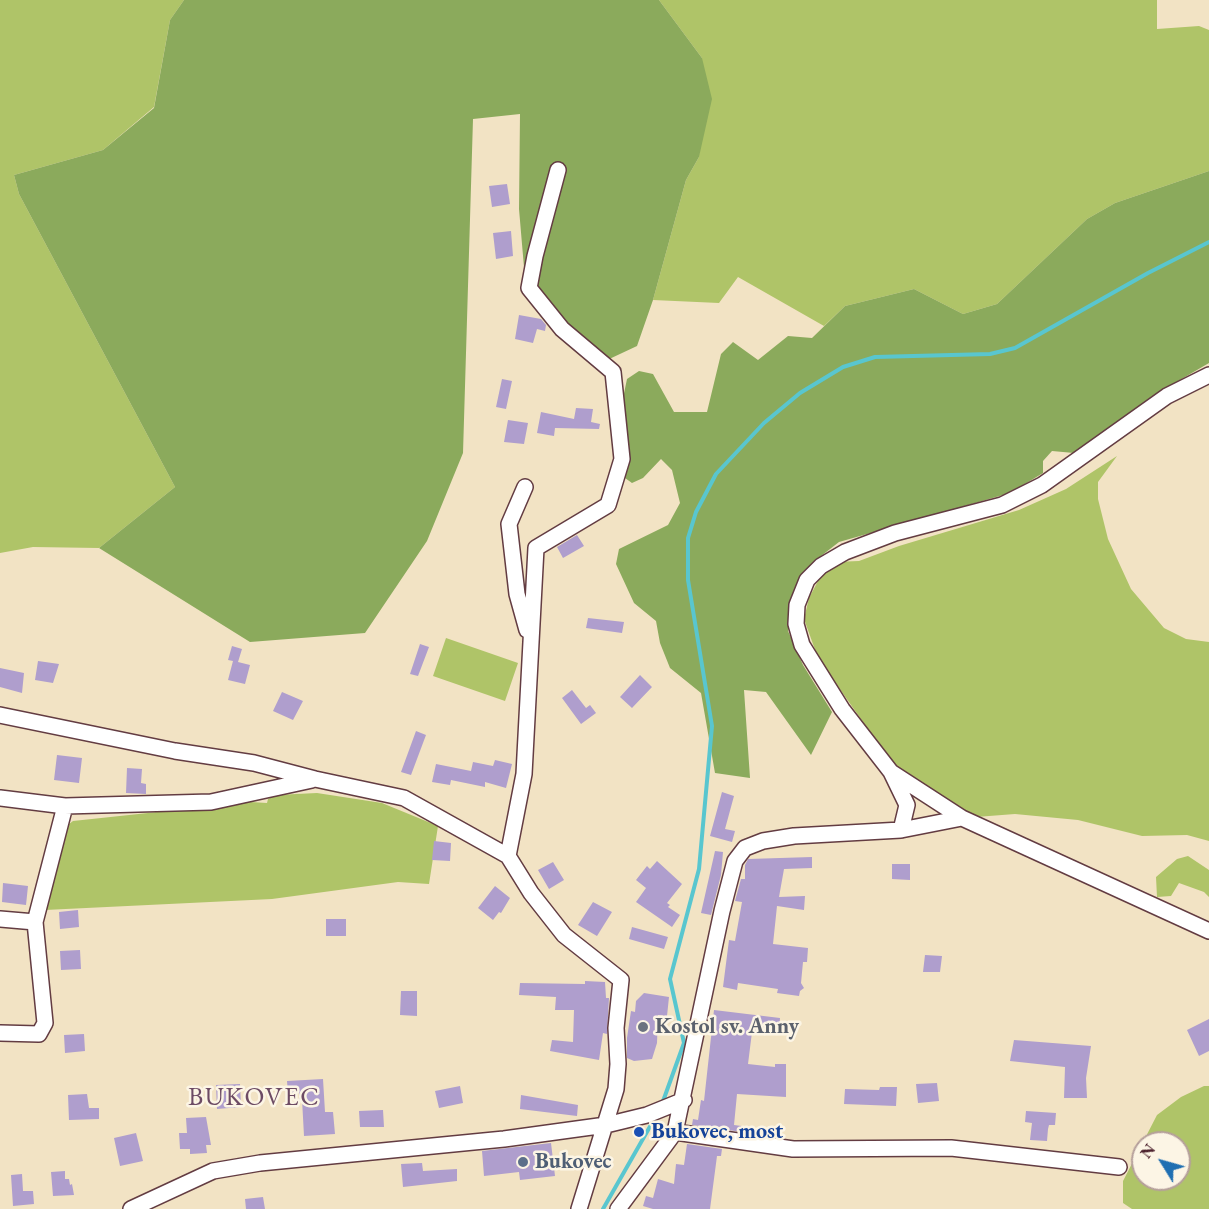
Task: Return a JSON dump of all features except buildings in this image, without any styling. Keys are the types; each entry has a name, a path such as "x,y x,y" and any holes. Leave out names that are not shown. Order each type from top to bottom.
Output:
{"street":[{"path":"508,856 524,774 536,548 608,505 622,459 614,372 562,329 529,288 535,255 558,170"},
{"path":"901,830 907,805 891,772 842,709 802,645 796,624 797,605 807,580 821,566 845,552 895,533 1002,505 1042,485 1167,396 1209,375"},
{"path":"525,487 509,524 517,594 530,639"},
{"path":"0,715 175,752 254,763 404,798 508,856 531,893 564,935 621,980 616,1028 618,1064 616,1089 579,1209"},
{"path":"891,772 962,818 1209,931"},
{"path":"0,798 65,806 211,802 315,779"},
{"path":"0,1033 39,1034 45,1023 35,922 65,806"},
{"path":"618,1209 675,1132 677,1104 722,911 735,861 745,848 763,841 794,836 901,830 962,818"},
{"path":"0,919 35,922"},
{"path":"131,1209 213,1171 260,1163 504,1139 606,1125 677,1104"},
{"path":"675,1132 793,1149 951,1148 1119,1167"}],"green space":[{"path":"0,0 184,0 170,20 154,107 103,150 14,175 19,194 175,487 99,548 33,547 0,553"},
{"path":"184,0 659,0 702,58 712,99 699,157 686,180 653,300 637,346 605,361 542,303 525,279 519,209 520,114 473,119 463,453 427,541 365,633 250,642 99,548 175,487 19,194 14,175 103,150 154,108 170,20"},
{"path":"659,0 1157,0 1157,29 1199,26 1209,30 1209,171 1115,203 1087,219 997,304 963,314 914,289 845,306 824,326 738,277 719,303 653,300 686,180 699,157 702,58"},
{"path":"1209,171 1209,363 1154,395 1074,453 1052,451 1043,461 1043,473 1010,493 839,542 812,563 794,590 788,631 803,665 832,712 811,755 766,692 744,690 750,778 715,773 701,693 670,668 660,643 656,621 634,603 616,564 619,549 668,525 680,503 672,470 661,459 643,478 632,483 625,478 622,403 627,379 639,371 653,374 674,412 707,412 721,354 733,342 758,360 788,336 812,338 845,306 914,289 963,314 997,304 1087,219 1115,203"},
{"path":"1117,456 1098,482 1098,499 1108,539 1131,589 1164,628 1186,639 1209,642 1209,841 1187,835 1142,836 1078,820 1015,814 976,817 915,785 896,769 818,658 804,619 809,598 818,581 835,562 859,561 899,546 1019,510 1066,489"},
{"path":"446,638 518,663 505,701 433,676"},
{"path":"317,793 382,803 438,826 429,884 398,882 272,899 45,910 69,824 73,821 251,802 267,803 268,799 276,795"},
{"path":"1188,856 1209,870 1209,897 1204,892 1179,883 1171,896 1157,897 1156,877 1177,859"},
{"path":"1204,1086 1209,1086 1209,1209 1132,1209 1123,1203 1123,1181 1131,1165 1131,1191 1191,1191 1191,1131 1149,1131 1157,1115 1181,1097"}],"waterway":[{"path":"662,1104 684,1043 670,979 699,869 712,726 688,580 688,538 696,512 716,474 764,423 800,393 843,367 875,357 990,354 1015,348 1148,273 1209,242"},
{"path":"603,1209 656,1116"}],"place":[{"name":"Kostol sv. Anny","path":"643,1027"},
{"name":"Bukovec, most","path":"639,1132"},
{"name":"Bukovec","path":"523,1162"}],"district":[{"name":"BUKOVEC","path":"254,1098"}]}
